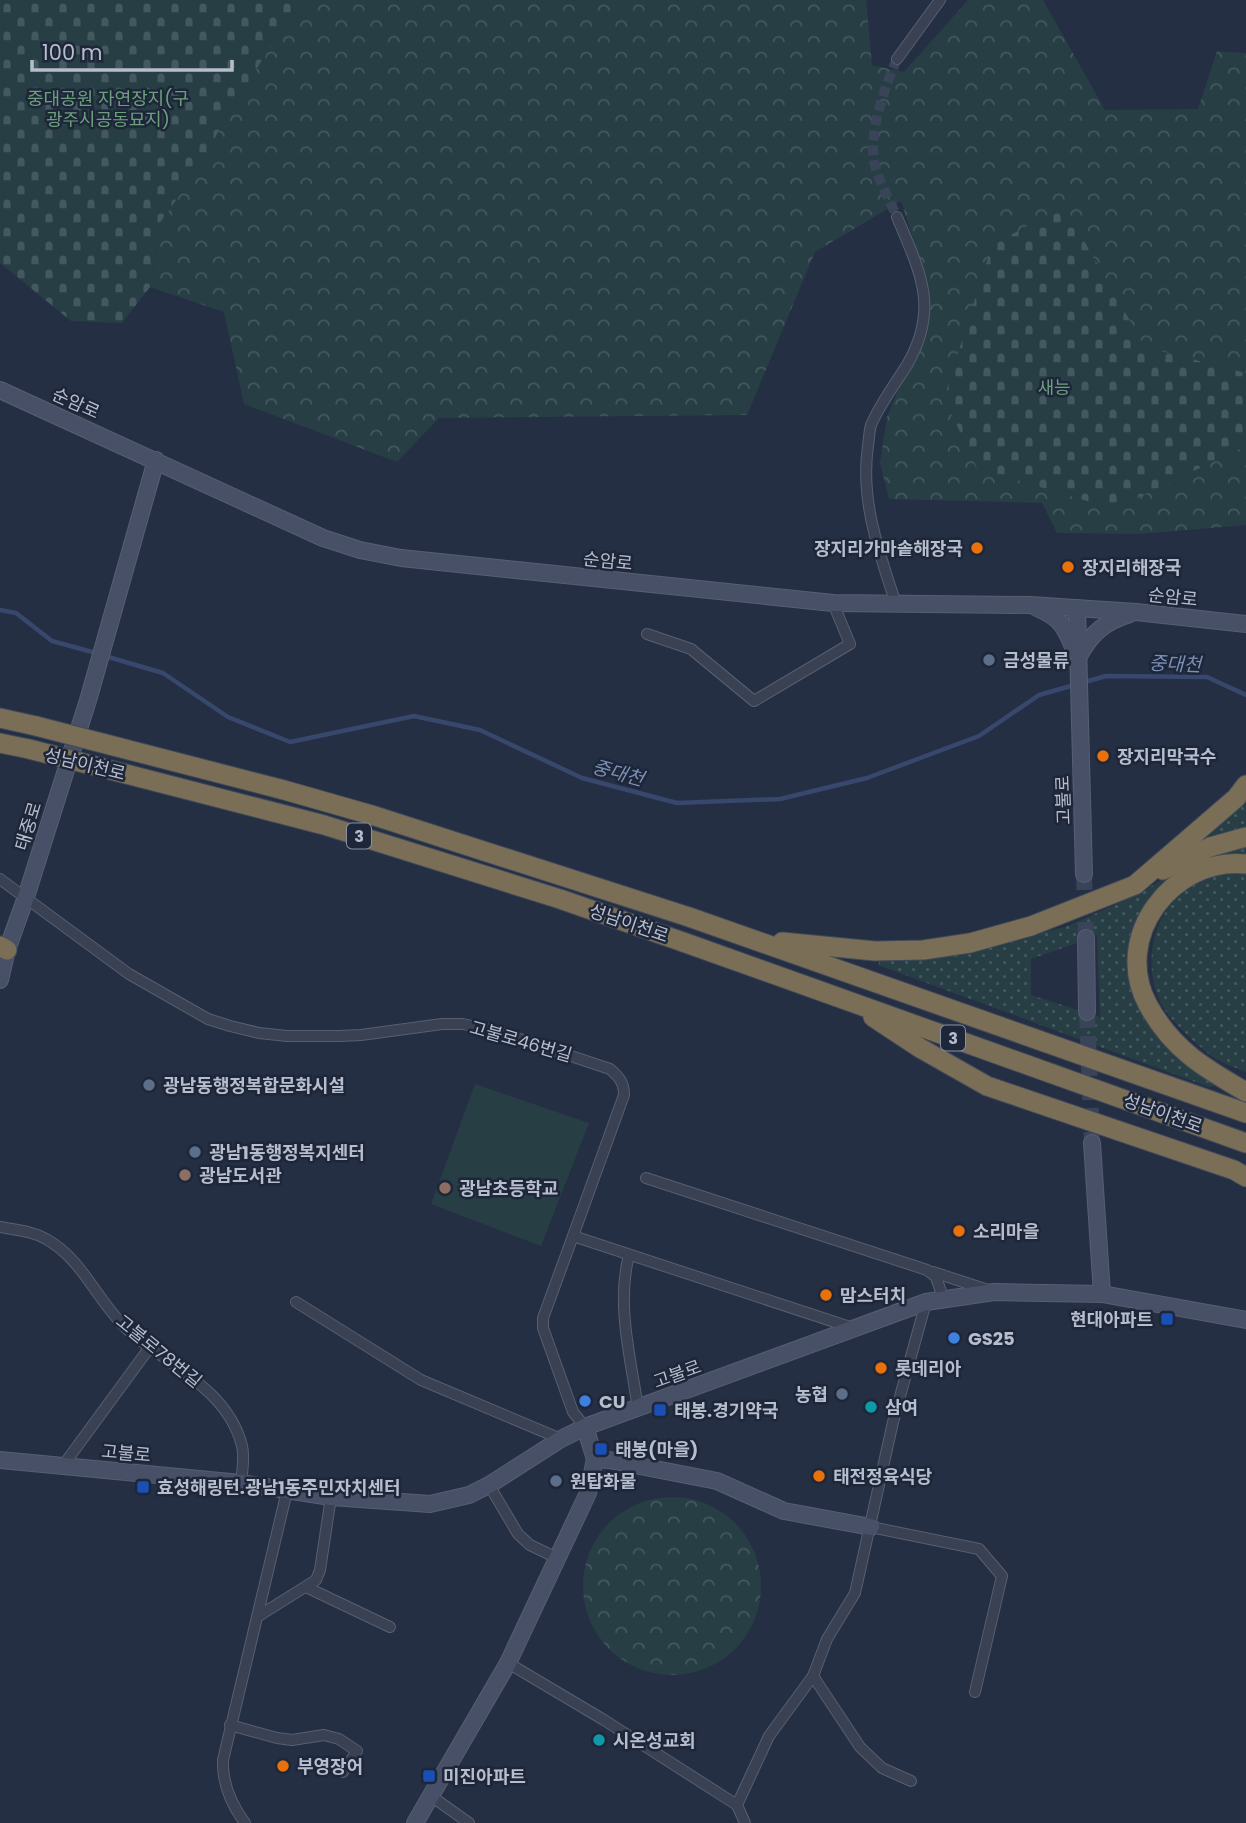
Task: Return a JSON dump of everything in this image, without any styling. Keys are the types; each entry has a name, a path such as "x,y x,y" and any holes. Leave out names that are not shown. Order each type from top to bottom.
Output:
{"highway":[{"name":"성남이천로","path":"0,718 284,790 375,816 690,917 1246,1113"},
{"name":"성남이천로","path":"0,743 324,825 561,899 1246,1143"},
{"path":"1135,885 1236,798 1246,785"},
{"path":"748,939 875,951 923,950 970,943 1031,926 1135,885 1210,847 1246,838"},
{"path":"1239,1088 1206,1070 1185,1054 1162,1028 1146,1002 1139,978 1138,952 1140,935 1149,915 1161,898 1179,882 1202,869 1233,863 1246,864"},
{"path":"849,1001 919,1048 988,1086 1234,1170 1246,1177"}],"street":[{"path":"897,59 940,0"},
{"path":"896,604 872,530 865,487 871,426 914,352 923,323 925,299 920,272 897,217"},
{"name":"순암로","path":"0,390 323,538 387,555 426,562 834,603 1030,605 1136,612 1246,624"},
{"name":"태중로","path":"0,980 4,948 26,897 156,460"},
{"path":"646,634 691,649 754,701 850,644 834,603"},
{"path":"1030,605 1050,614 1064,625 1078,658"},
{"path":"1077,608 1078,658"},
{"path":"1078,658 1087,641 1098,629 1111,620 1136,612"},
{"name":"고불로","path":"1078,658 1084,874"},
{"name":"고불로46번길","path":"0,879 129,974 208,1019 259,1033 286,1036 361,1035 442,1024 463,1024 496,1031 610,1069 620,1077 624,1095 543,1318 543,1328 573,1412 586,1427"},
{"path":"1086,938 1087,1012"},
{"path":"1092,1143 1102,1294"},
{"path":"646,1178 994,1292"},
{"name":"고불로78번길","path":"0,1227 29,1231 61,1249 77,1266 110,1312 150,1347 204,1386 229,1418 242,1444 241,1483"},
{"path":"573,1236 853,1328"},
{"path":"629,1255 623,1298 638,1409"},
{"path":"927,1270 936,1277 943,1298"},
{"name":"고불로","path":"0,1460 241,1483 331,1497 430,1504 449,1502 489,1485 561,1439 586,1427 853,1328 943,1298 994,1292 1102,1294 1246,1320"},
{"path":"296,1302 421,1380 561,1439"},
{"path":"737,1805 769,1736 813,1676 827,1639 855,1593 893,1422 926,1302"},
{"path":"62,1466 150,1347"},
{"path":"415,1823 508,1663 588,1493 595,1460 586,1427"},
{"path":"595,1460 609,1460 717,1481 784,1511 979,1549 1002,1576 975,1692"},
{"path":"489,1485 518,1534 530,1545 557,1558"},
{"path":"245,1823 233,1805 222,1774 230,1725 288,1491"},
{"path":"257,1617 316,1580 320,1570 331,1497"},
{"path":"306,1587 390,1627"},
{"path":"508,1663 604,1720 737,1805 745,1823"},
{"path":"813,1676 860,1747 881,1768 911,1781"},
{"path":"230,1725 292,1740 324,1735 339,1739 357,1751 343,1772"},
{"path":"431,1796 469,1823"}],"green space":[{"name":"중대공원 자연장지(구 광주시공동묘지)","path":"0,0 301,0 230,110 197,171 161,221 150,287 122,323 71,321 0,263"},
{"path":"301,0 866,0 872,65 904,72 968,0 1043,0 1105,110 1198,109 1217,51 1246,53 1246,525 1139,534 1057,533 1042,503 889,499 880,463 887,417 925,322 922,267 901,201 815,252 747,415 439,418 397,462 244,404 224,312 150,287 161,221 197,171 230,110"},
{"name":"새능","path":"1064,206 1145,347 1246,373 1246,446 1114,509 977,468 944,398 992,245"},
{"path":"1246,801 1246,830 1204,840"},
{"path":"1246,844 1246,856 1147,909 1142,1006 1215,1081 1215,1086 1209,1087 878,965 881,958 1000,943 1065,927 1137,895 1191,862","holes":["1097,936 1100,1017 1031,995 1031,959"]},
{"path":"1246,870 1246,1072 1216,1059 1175,1023 1159,999 1151,962 1159,924 1181,892 1208,874"},
{"path":"475,1084 589,1123 541,1246 431,1204"},
{"path":"672,1497 706,1503 735,1523 755,1552 761,1586 755,1620 735,1649 706,1669 672,1675 638,1669 609,1649 589,1620 583,1586 589,1552 609,1523 638,1503"}],"waterway":[{"name":"중대천","path":"0,610 16,613 52,641 96,653"},
{"name":"중대천","path":"105,656 163,673 228,717 290,742 414,716 480,730 582,778 677,803 780,799 867,778 979,736 1039,695 1106,676 1207,677 1246,695"}],"tunnel":[{"path":"897,59 879,109 873,149 878,175 897,217"},
{"path":"1084,874 1086,938"},
{"path":"1087,1012 1092,1143"}],"place":[{"name":"장지리가마솥해장국","path":"977,548"},
{"name":"장지리해장국","path":"1068,567"},
{"name":"금성물류","path":"989,660"},
{"name":"장지리막국수","path":"1103,756"},
{"name":"광남동행정복합문화시설","path":"149,1085"},
{"name":"광남1동행정복지센터","path":"195,1152"},
{"name":"광남도서관","path":"185,1175"},
{"name":"광남초등학교","path":"445,1188"},
{"name":"소리마을","path":"959,1231"},
{"name":"맘스터치","path":"826,1295"},
{"name":"현대아파트","path":"1167,1319"},
{"name":"GS25","path":"954,1338"},
{"name":"롯데리아","path":"881,1368"},
{"name":"농협","path":"842,1394"},
{"name":"CU","path":"585,1401"},
{"name":"삼여","path":"871,1407"},
{"name":"태봉.경기약국","path":"660,1410"},
{"name":"태봉(마을)","path":"601,1449"},
{"name":"태전정육식당","path":"819,1476"},
{"name":"원탑화물","path":"556,1481"},
{"name":"효성해링턴.광남1동주민자치센터","path":"143,1487"},
{"name":"시온성교회","path":"599,1740"},
{"name":"부영장어","path":"283,1766"},
{"name":"미진아파트","path":"429,1776"}]}
